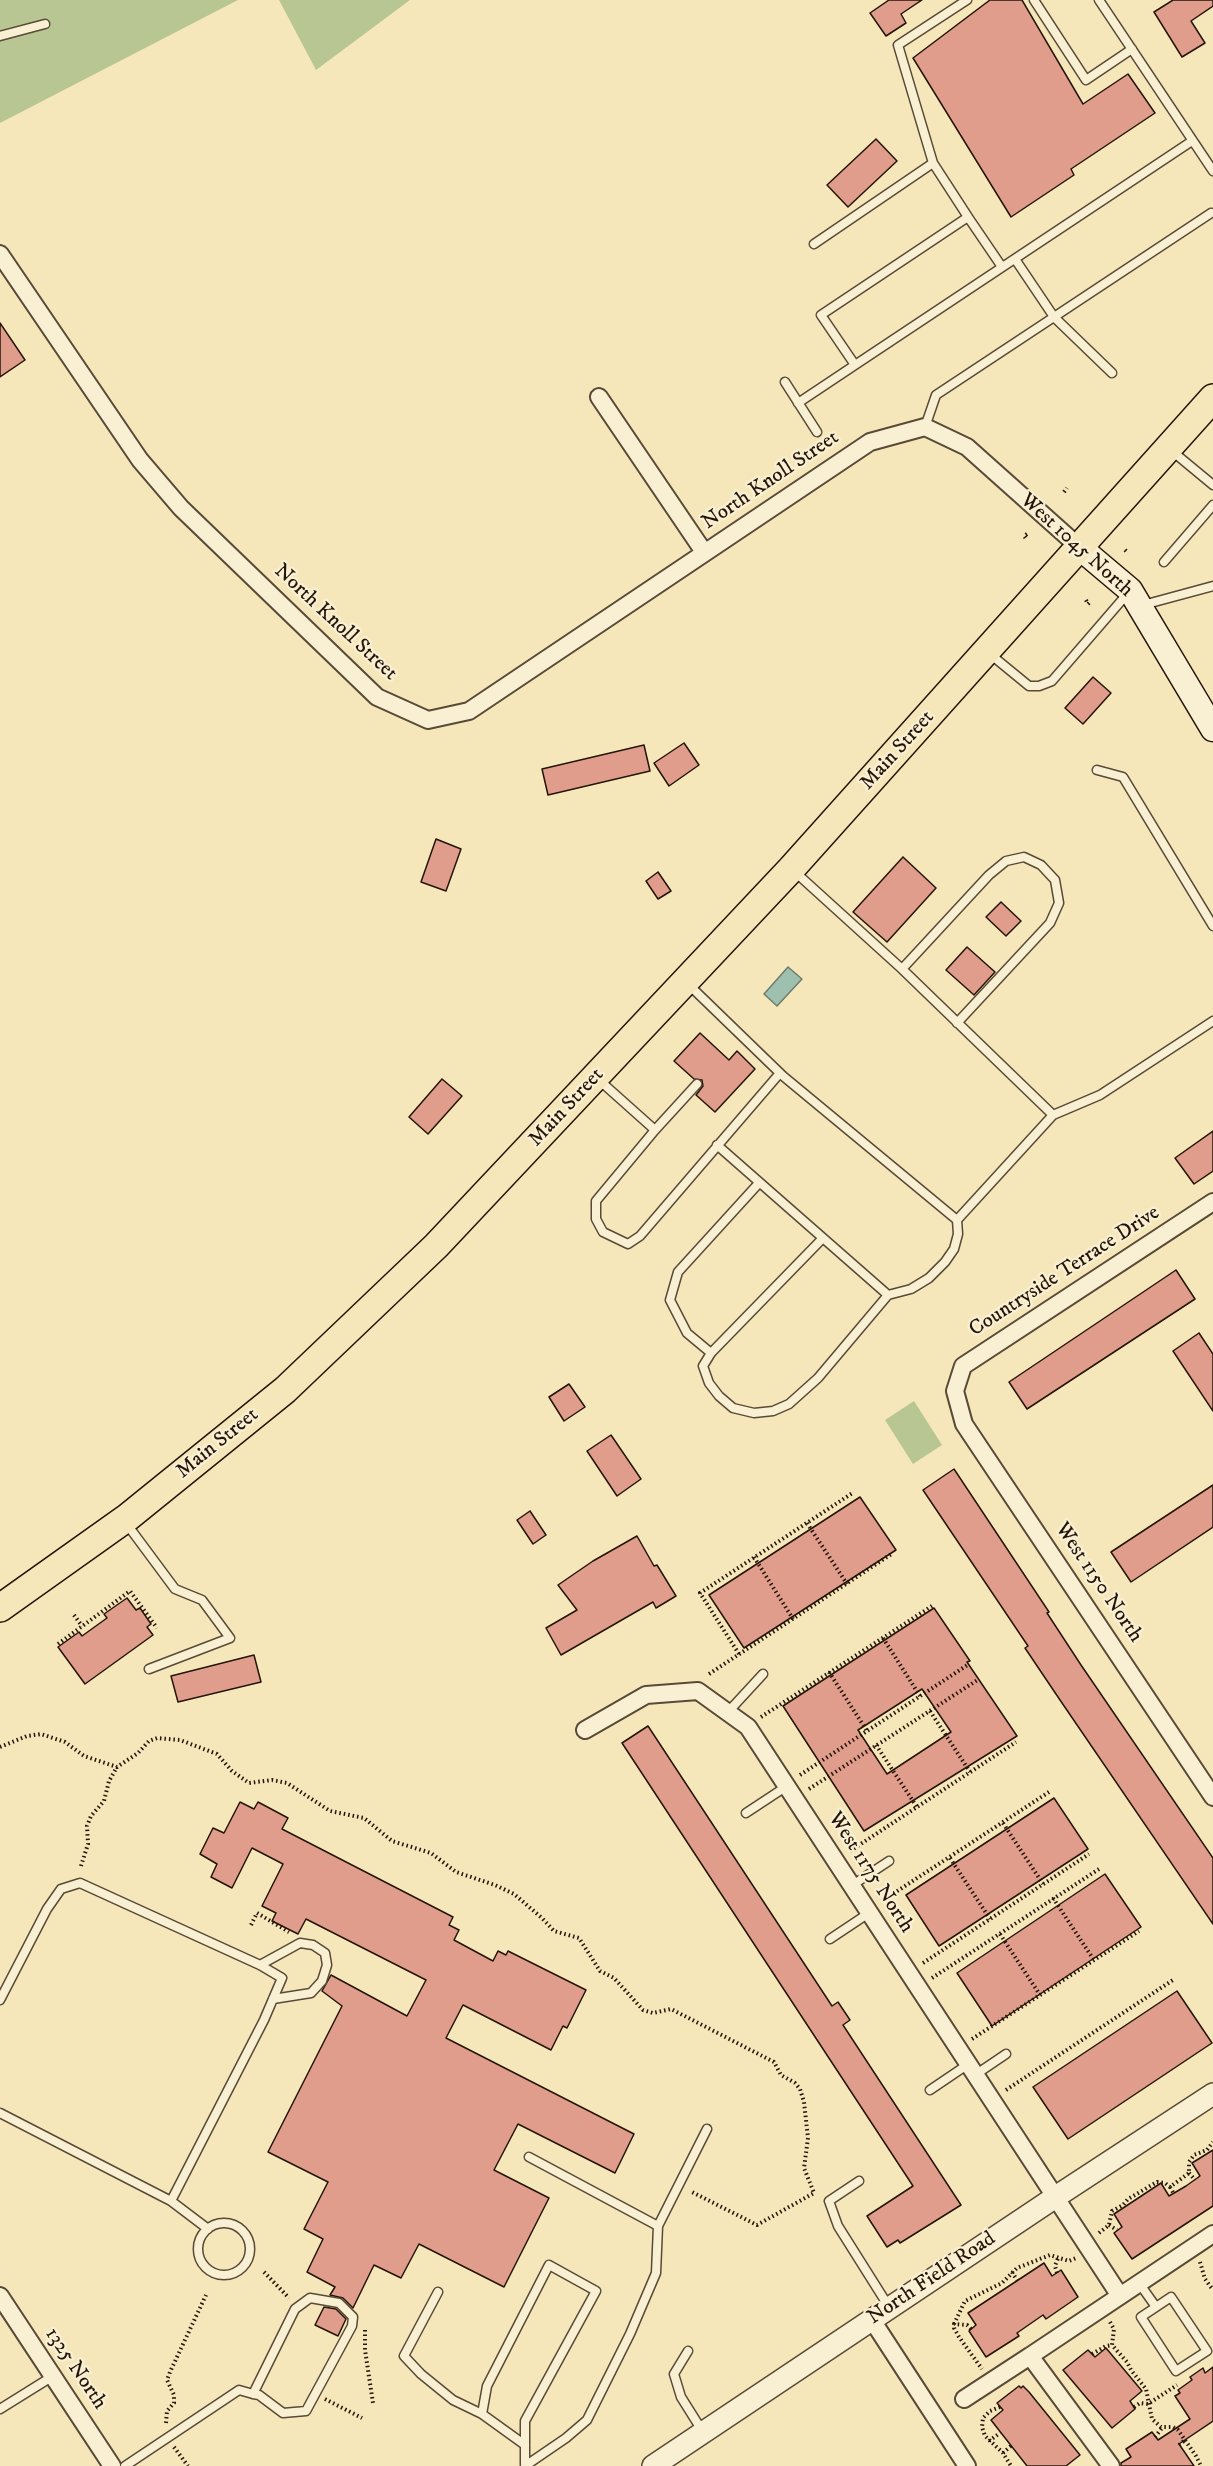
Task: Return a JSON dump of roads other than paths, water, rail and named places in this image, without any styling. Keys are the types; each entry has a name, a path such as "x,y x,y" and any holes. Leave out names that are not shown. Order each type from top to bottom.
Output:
{"main road":[{"name":"Main Street","path":"0,1608 124,1520 285,1390 436,1246 791,869 1213,398"},
{"name":"West 1045 North","path":"1079,547 1135,598 1213,729"}],"street":[{"name":"North Knoll Street","path":"0,254 6,274 140,460 181,508 377,698 428,720 469,711 870,442 925,427"},
{"path":"599,397 704,552"},
{"name":"West 1045 North","path":"925,427 967,447 1079,547"},
{"name":"Countryside Terrace Drive","path":"955,1391 963,1366 1213,1202"},
{"name":"West 1150 North","path":"955,1391 964,1424 1213,1797"},
{"name":"West 1175 North","path":"585,1730 646,1695 698,1690 748,1727 1120,2296"},
{"name":"North Field Road","path":"653,2466 1213,2094"},
{"path":"964,2399 1213,2234"},
{"name":"1325 North","path":"1,2300 112,2466"},
{"path":"872,2319 968,2466"},
{"path":"1030,2356 1111,2466"}],"lane":[{"path":"967,0 898,45 933,163 1002,267"},
{"path":"1034,0 1086,80 1132,49"},
{"path":"1099,0 1213,171"},
{"path":"0,36 45,24"},
{"path":"798,403 1192,141"},
{"path":"814,244 933,163"},
{"path":"925,427 936,395 1211,213"},
{"path":"855,365 821,315 968,217"},
{"path":"1015,259 1054,317 1112,373"},
{"path":"784,382 817,432"},
{"path":"1168,447 1213,485"},
{"path":"1164,562 1213,505"},
{"path":"986,651 1029,686 1039,686 1052,681 1135,598 1213,586"},
{"path":"1098,770 1123,777 1213,926"},
{"path":"902,969 989,874 1006,861 1024,857 1041,865 1056,880 1059,903 1050,923 957,1023"},
{"path":"791,869 902,969 1053,1115"},
{"path":"686,981 780,1073 957,1220 958,1234 954,1249 945,1262 929,1278 911,1289 888,1295 818,1378 789,1404 773,1411 754,1413 733,1408 709,1383 703,1366 711,1353 822,1239"},
{"path":"957,1220 1053,1115 1100,1095 1213,1021"},
{"path":"697,1084 596,1201 596,1219 603,1233 617,1241 628,1244 640,1236 780,1073"},
{"path":"596,1078 655,1130"},
{"path":"717,1145 888,1295"},
{"path":"711,1353 687,1333 670,1300 678,1272 759,1182"},
{"path":"124,1520 175,1589 202,1600 230,1638 149,1669"},
{"path":"728,1712 764,1674"},
{"path":"746,1813 787,1786"},
{"path":"851,1886 889,1862"},
{"path":"0,2000 47,1909 61,1889 80,1882 260,1965 282,1978 171,2201"},
{"path":"830,1939 869,1913"},
{"path":"260,1965 300,1943 313,1945 325,1953 327,1965 322,1981 311,1993 273,1999"},
{"path":"930,2090 1006,2054"},
{"path":"0,2113 171,2201 208,2229"},
{"path":"525,2465 566,2438 587,2420 630,2334 656,2273 658,2226 707,2129"},
{"path":"529,2157 658,2226"},
{"path":"859,2181 829,2201 838,2226 889,2308"},
{"path":"224,2224 241,2230 246,2237 249,2254 240,2269 225,2275 210,2271 204,2266 200,2258 199,2242 208,2229 224,2224"},
{"path":"482,2414 487,2386 549,2265 596,2291 525,2421 525,2465"},
{"path":"1139,2283 1155,2307"},
{"path":"438,2292 404,2356 421,2374 453,2400 482,2414 525,2445"},
{"path":"1172,2297 1207,2351 1176,2371 1141,2317 1155,2307 1172,2297"},
{"path":"125,2466 239,2390 253,2394 259,2395 283,2414 306,2410 352,2326 353,2317 339,2303 310,2298 295,2309 253,2394"},
{"path":"688,2351 674,2374 681,2397 704,2432"},
{"path":"0,2409 53,2376"}]}
